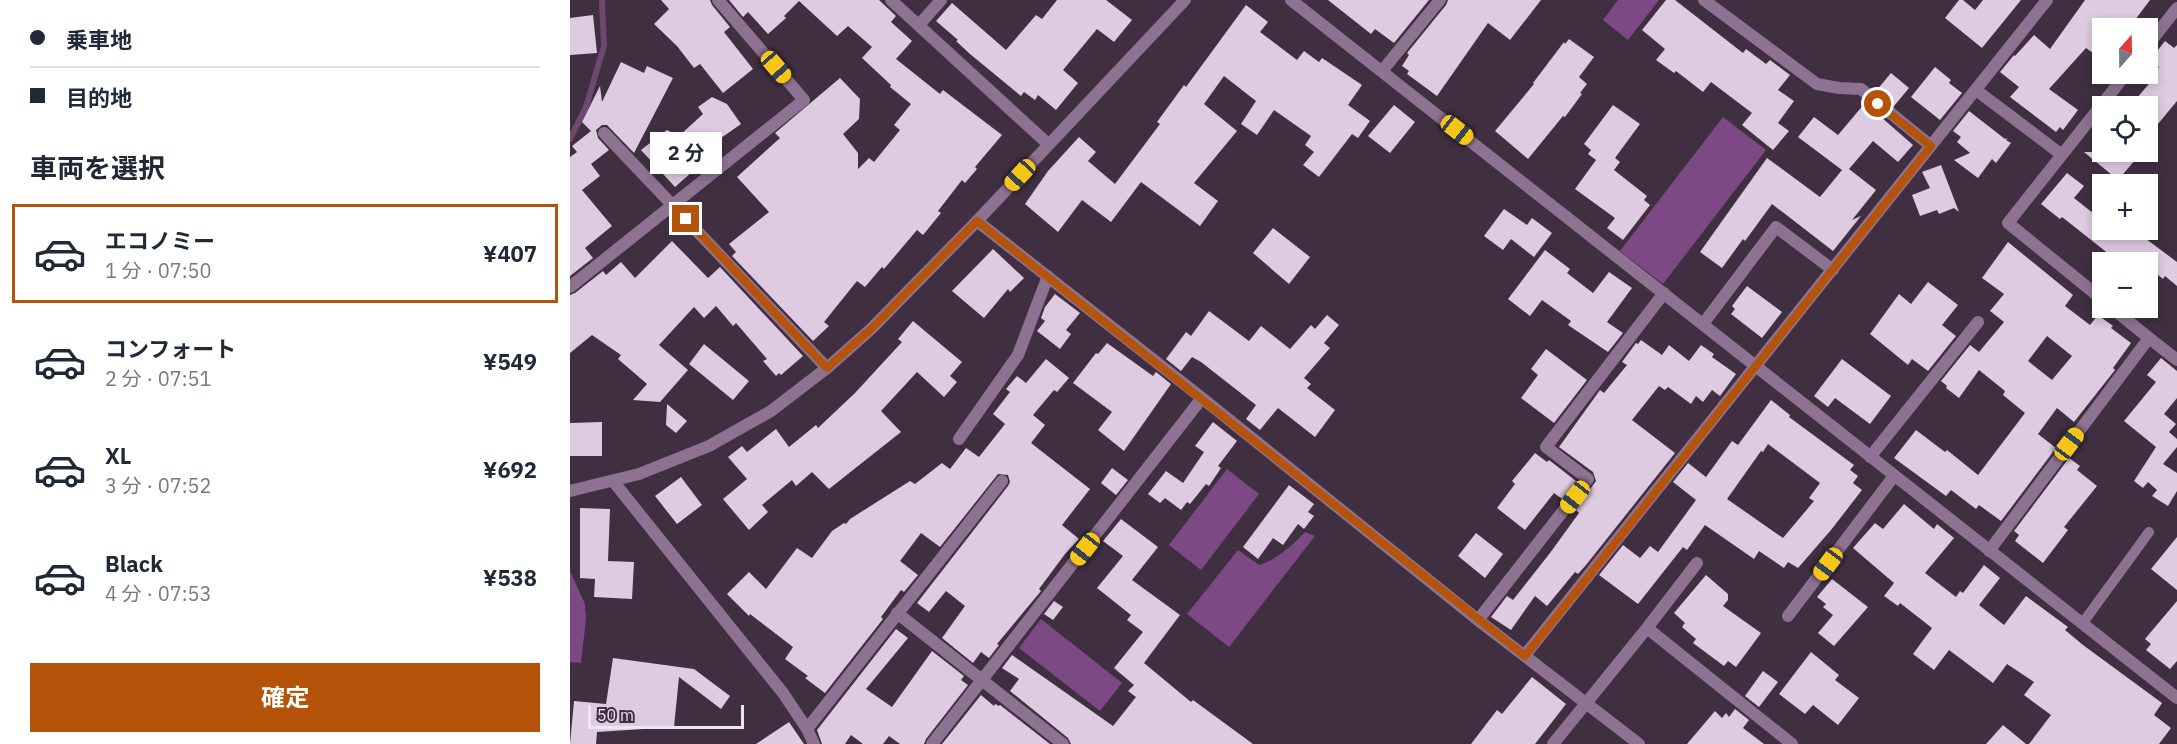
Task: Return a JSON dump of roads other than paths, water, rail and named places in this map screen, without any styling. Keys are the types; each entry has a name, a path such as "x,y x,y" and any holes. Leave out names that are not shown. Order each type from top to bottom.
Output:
{"street":[{"path":"570,287 804,100 718,0"},
{"path":"891,0 1048,144"},
{"path":"919,25 941,0"},
{"path":"570,491 639,474 709,446 771,411 827,368 871,329 977,221 1185,0"},
{"path":"1291,0 2082,624 2175,692"},
{"path":"1382,71 1440,0"},
{"path":"1704,0 1817,84 1861,89 1931,146"},
{"path":"1525,656 2047,0"},
{"path":"2158,32 2177,8"},
{"path":"2092,291 2008,223 2118,84"},
{"path":"1976,90 2062,155"},
{"path":"604,133 827,368"},
{"path":"977,221 1203,398 1478,620 1639,744"},
{"path":"1703,324 1776,227 1833,270"},
{"path":"959,439 1018,355 1048,276"},
{"path":"1478,620 1588,479 1546,447 1664,293"},
{"path":"2124,318 2177,360"},
{"path":"1870,457 1978,322"},
{"path":"1989,551 2149,338"},
{"path":"932,744 1203,398"},
{"path":"1788,616 1894,476"},
{"path":"613,481 783,693 807,729 814,744"},
{"path":"807,729 1002,481"},
{"path":"1553,744 1698,563"},
{"path":"897,614 1063,744"},
{"path":"1647,628 1792,744"}],"lane":[{"path":"2082,624 2149,532"}],"waterway":[{"path":"570,139 586,107 604,46 602,0"}]}
